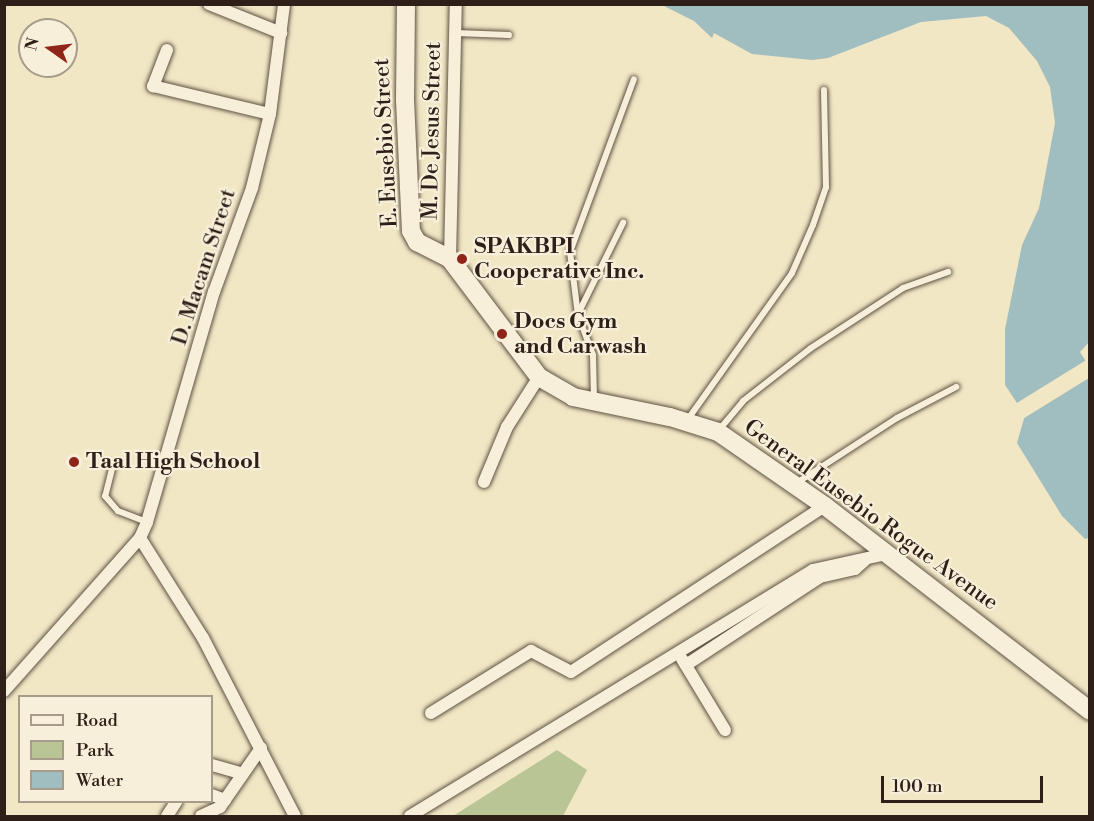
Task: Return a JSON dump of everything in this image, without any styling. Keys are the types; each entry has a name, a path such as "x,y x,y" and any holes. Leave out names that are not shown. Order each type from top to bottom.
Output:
{"main road":[{"name":"E. Eusebio Street","path":"406,4 405,100 411,231 417,243 450,259"},
{"name":"General Eusebio Rogue Avenue","path":"450,259 539,377 573,397 687,421 718,432 825,506 1089,711"}],"street":[{"path":"209,4 281,33"},
{"name":"D. Macam Street","path":"4,691 140,538 147,522 214,292 252,188 270,114 284,4"},
{"name":"M. De Jesus Street","path":"450,259 456,4"},
{"path":"167,50 153,86 270,114"},
{"path":"484,482 507,427 539,377"},
{"path":"431,712 531,651 542,654 567,673 571,672 825,506"},
{"path":"140,538 203,638 295,816"},
{"path":"410,816 682,660 813,570 836,562 866,560 886,554"},
{"path":"682,660 725,729"},
{"path":"201,816 225,800 261,748"},
{"path":"213,765 243,774"},
{"path":"213,795 225,800"},
{"path":"167,816 175,803"}],"lane":[{"path":"456,33 509,35"},
{"path":"594,401 593,355 578,315 570,252 634,79"},
{"path":"687,421 792,273 813,225 826,187 824,90"},
{"path":"578,315 623,223"},
{"path":"718,432 743,401 811,348 903,288 948,272"},
{"path":"795,484 897,418 956,387"},
{"path":"113,465 105,496 118,511 147,522"}],"green space":[{"path":"557,750 587,770 563,816 453,816"}],"water":[{"path":"662,5 1089,5 1090,341 1080,352 1090,368 1089,538 1085,539 1062,516 1017,443 1025,415 1005,385 1005,329 1022,245 1039,208 1055,123 1050,87 1037,61 1009,28 986,16 921,22 828,58 812,60 752,54 714,33 712,38 694,21"}],"pier":[{"path":"1088,359 1089,378 1021,420 1015,404"}],"place":[{"name":"SPAKBPI Cooperative Inc.","path":"462,259"},
{"name":"Docs Gym and Carwash","path":"502,334"},
{"name":"Taal High School","path":"74,462"}]}
